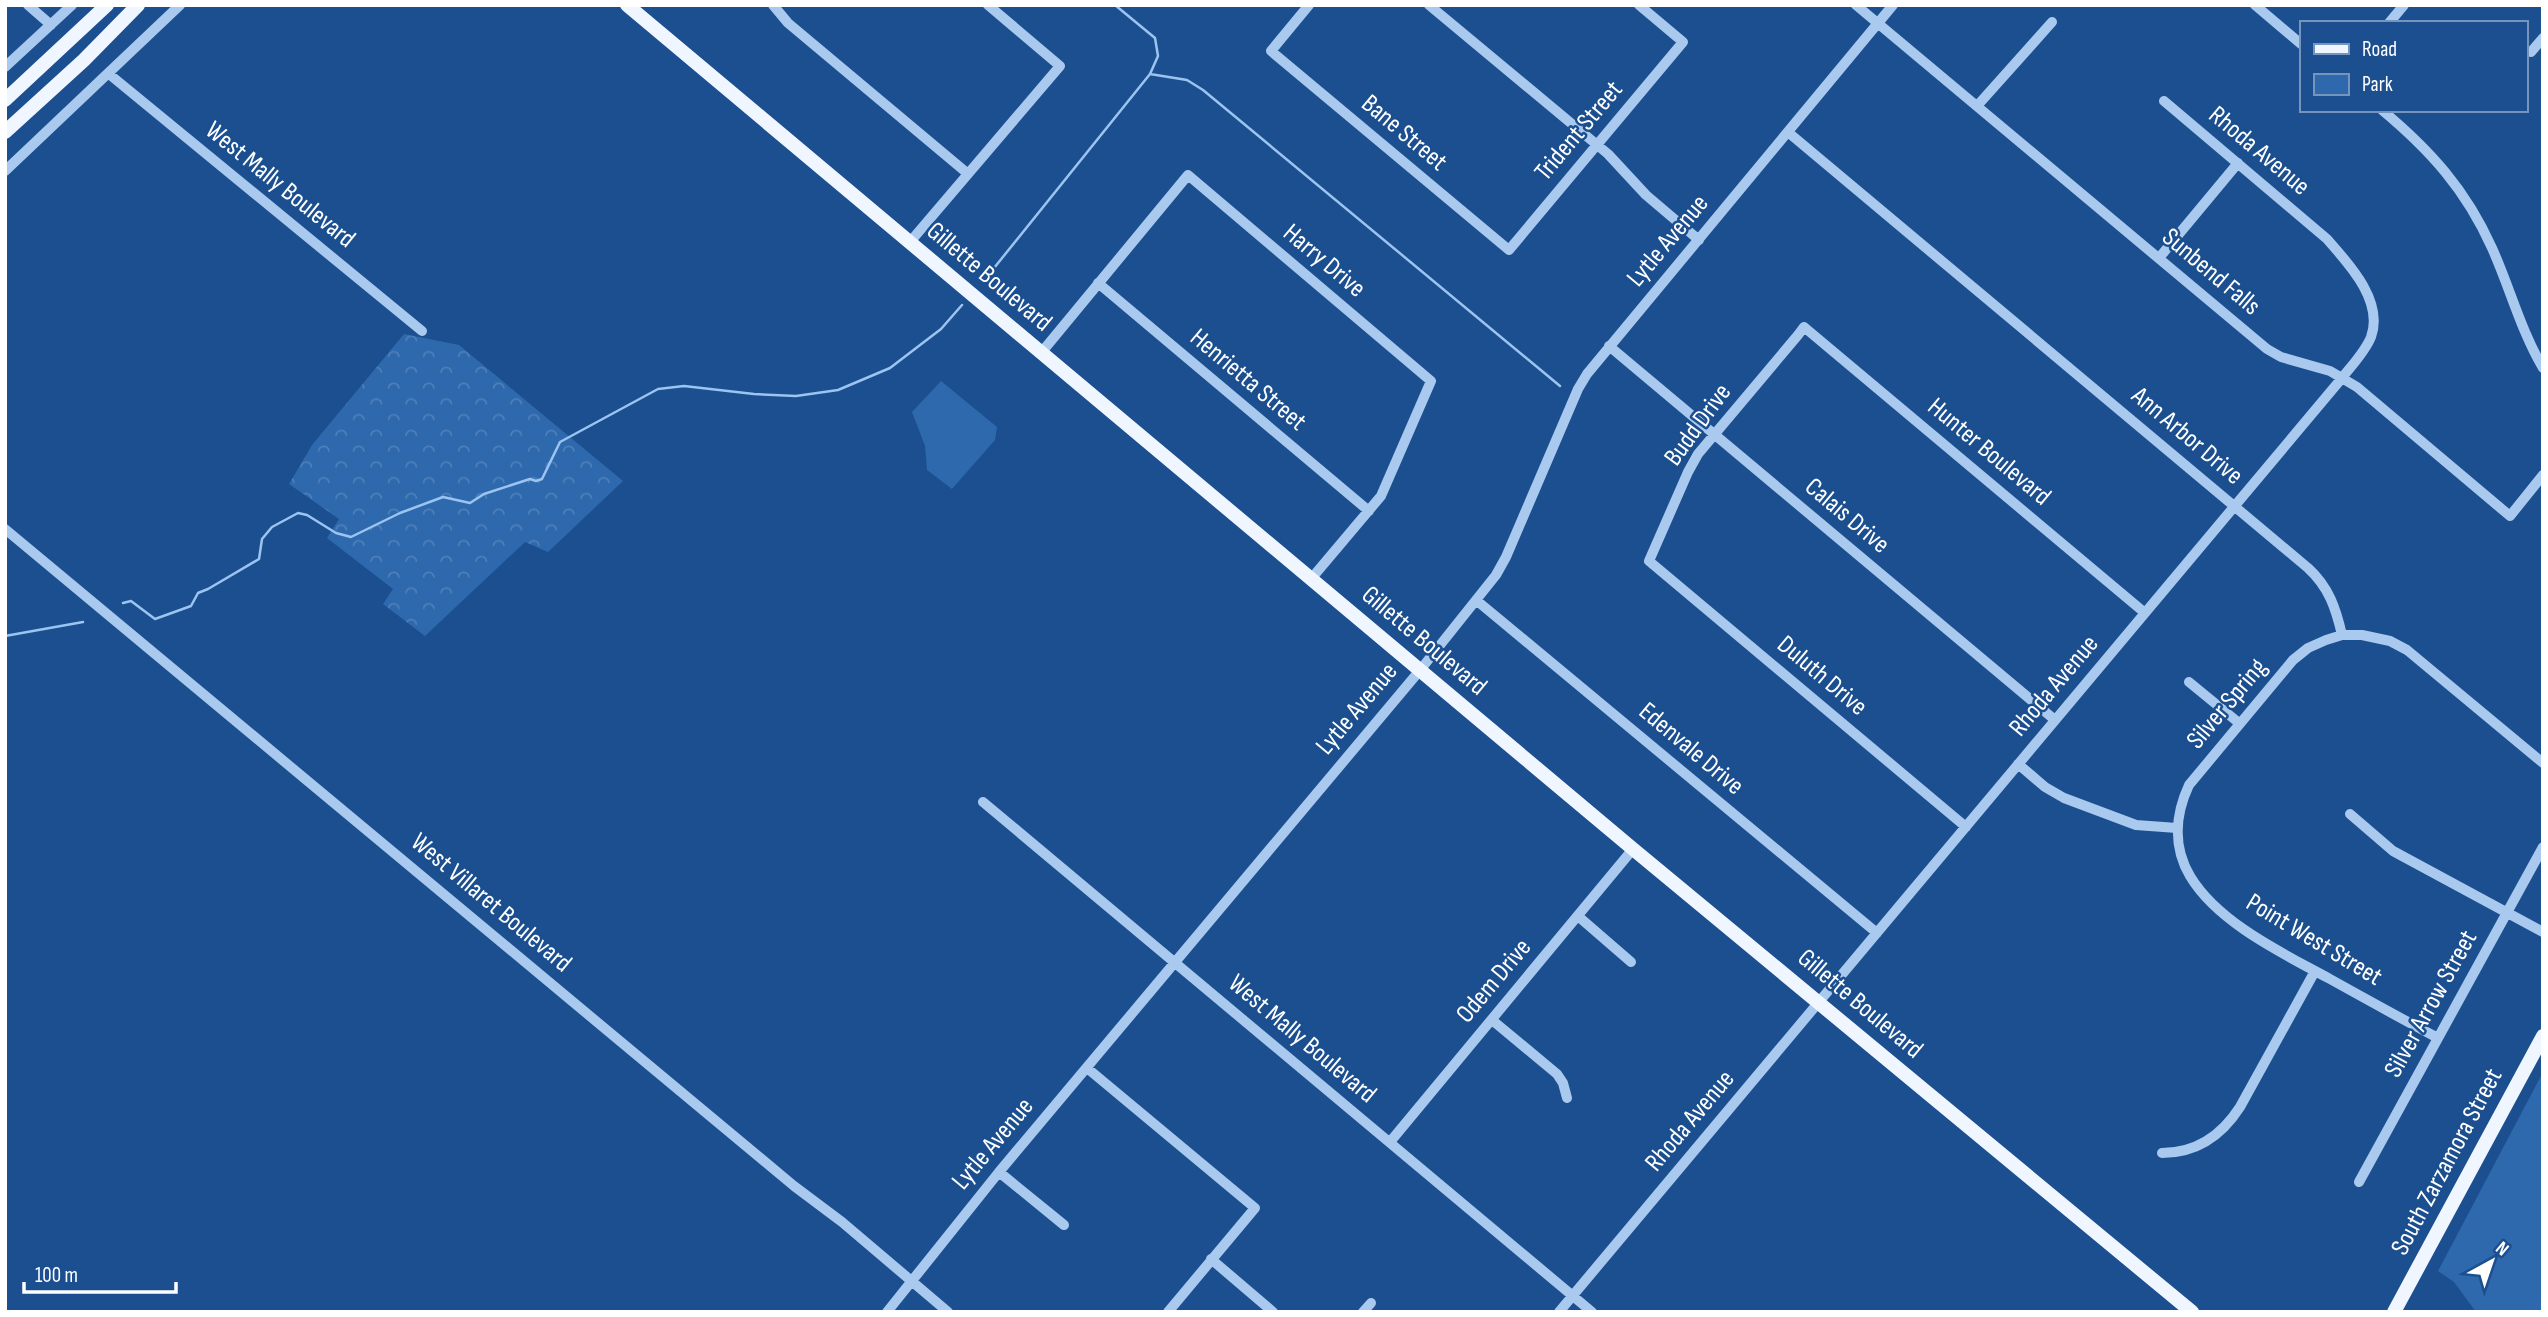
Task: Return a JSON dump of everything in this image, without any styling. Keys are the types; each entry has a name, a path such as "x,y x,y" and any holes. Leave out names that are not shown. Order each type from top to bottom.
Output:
{"main road":[{"path":"5,100 107,5"},
{"path":"5,132 84,60 138,5"},
{"name":"Gillette Boulevard","path":"627,5 1633,849 2192,1312"},
{"name":"South Zarzamora Street","path":"2394,1312 2543,1036"}],"street":[{"path":"28,5 51,25"},
{"path":"5,67 72,5"},
{"path":"5,171 180,5"},
{"path":"773,5 788,23 967,173"},
{"path":"910,242 1060,66 988,5"},
{"name":"Bane Street","path":"1309,5 1271,51 1509,250"},
{"path":"1429,5 1597,145 1646,195 1699,240"},
{"name":"Trident Street","path":"1509,250 1683,42 1639,5"},
{"name":"Sunbend Falls","path":"1856,5 2267,349 2281,357 2330,371 2357,387 2510,516 2543,475"},
{"name":"Lytle Avenue","path":"887,1312 999,1172 1421,669 1503,565 1578,389 1609,346 1893,5"},
{"path":"2255,5 2300,43"},
{"path":"2391,21 2404,5"},
{"path":"1976,106 2052,22"},
{"path":"2531,52 2543,38"},
{"name":"West Mally Boulevard","path":"109,74 422,331"},
{"name":"Rhoda Avenue","path":"1559,1312 2342,378 2372,335 2374,320 2366,293 2350,265 2327,239 2164,101"},
{"path":"2384,112 2433,156 2470,205 2492,248 2543,368"},
{"name":"Ann Arbor Drive","path":"1789,133 2235,505 2321,581 2334,605 2342,635"},
{"path":"2159,258 2238,163"},
{"name":"Harry Drive","path":"1098,283 1188,175 1431,381 1389,481 1369,511"},
{"path":"1041,353 1098,283"},
{"name":"Henrietta Street","path":"1098,283 1369,511"},
{"name":"Budd Drive","path":"1648,561 1688,472 1715,434 1804,327"},
{"name":"Hunter Boulevard","path":"1804,327 2145,612"},
{"name":"Calais Drive","path":"1609,346 2055,720"},
{"path":"1311,579 1369,511"},
{"name":"West Villaret Boulevard","path":"5,528 948,1312"},
{"name":"Duluth Drive","path":"1648,561 1966,827"},
{"name":"Edenvale Drive","path":"1476,600 1877,933"},
{"path":"2342,635 2381,638 2407,650 2543,763"},
{"name":"Silver Spring","path":"2177,828 2181,804 2189,785 2239,723 2300,654 2316,643 2342,635"},
{"path":"2189,682 2239,723"},
{"path":"2018,764 2045,787 2064,798 2136,825 2177,828"},
{"name":"West Mally Boulevard","path":"983,802 1592,1312"},
{"path":"2350,814 2393,851 2543,932"},
{"name":"Point West Street","path":"2177,828 2179,850 2186,869 2202,892 2249,933 2438,1038"},
{"name":"Silver Arrow Street","path":"2358,1182 2543,847"},
{"name":"Odem Drive","path":"1390,1142 1633,849"},
{"path":"1578,917 1631,962"},
{"path":"2162,1153 2177,1153 2196,1147 2214,1137 2228,1123 2240,1107 2315,971"},
{"path":"1492,1020 1557,1074 1567,1098"},
{"path":"1087,1068 1255,1208 1168,1312"},
{"path":"999,1172 1064,1225"},
{"path":"1211,1259 1273,1312"}],"green space":[{"path":"404,334 459,345 623,481 548,552 525,542 425,636 383,604 393,589 327,538 339,519 289,484 312,445"},
{"path":"941,381 997,427 995,440 952,489 927,470 925,446 912,412"},
{"path":"2543,1072 2543,1312 2476,1312 2454,1282 2438,1271"}],"waterway":[{"path":"986,278 1150,74 1158,56 1155,38 1115,5"},
{"path":"1150,74 1187,80 1203,90 1560,386"},
{"path":"123,603 131,601 155,619 191,606 198,593 259,559 262,539 272,527 298,513 307,515 336,533 351,537 400,513 443,497 470,503 484,494 530,479 542,479 560,442 658,389 684,386 796,396 838,390 890,368 941,329 962,305"},
{"path":"5,636 83,622"}]}
